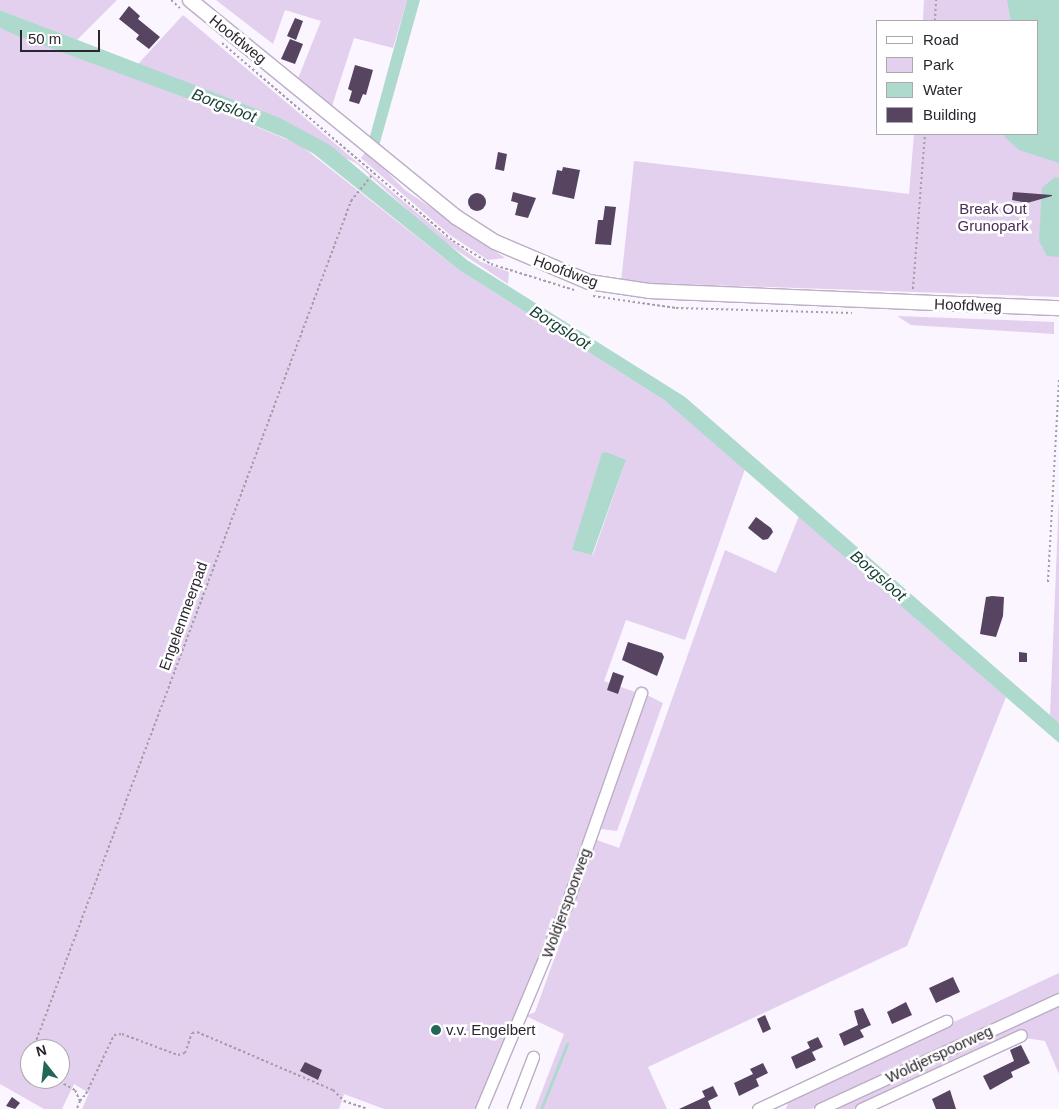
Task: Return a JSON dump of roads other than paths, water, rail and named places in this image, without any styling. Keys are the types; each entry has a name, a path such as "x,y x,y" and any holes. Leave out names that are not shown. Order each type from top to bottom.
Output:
{"main road":[{"name":"Hoofdweg","path":"186,4 456,217 495,242 551,268 589,282 650,292 1059,308"}],"street":[{"name":"Woldjerspoorweg","path":"481,1109 566,906 640,693"},
{"name":"Woldjerspoorweg","path":"820,1109 1059,999"},
{"name":"Woldjerspoorweg","path":"758,1109 946,1020"},
{"name":"Woldjerspoorweg","path":"861,1109 1021,1035"},
{"path":"513,1109 533,1057"}],"water":[{"path":"407,0 420,0 379,146 369,140"},
{"path":"1007,0 1059,0 1059,163 1019,150 1005,137 1004,135 1039,135 1039,20 1011,20"},
{"name":"Borgsloot","path":"0,10 280,118 330,145 467,260 685,397 1059,723 1059,743 664,400 459,270 314,154 285,138 202,104 0,28"},
{"path":"1055,177 1059,178 1059,257 1047,256 1039,241 1042,188"},
{"path":"606,452 626,460 592,555 572,550 602,453"}],"waterway":[{"path":"541,1109 567,1044"}],"place":[{"name":"v.v. Engelbert","path":"436,1030"}],"park label":[{"name":"Break Out Grunopark","path":"993,216"}]}
